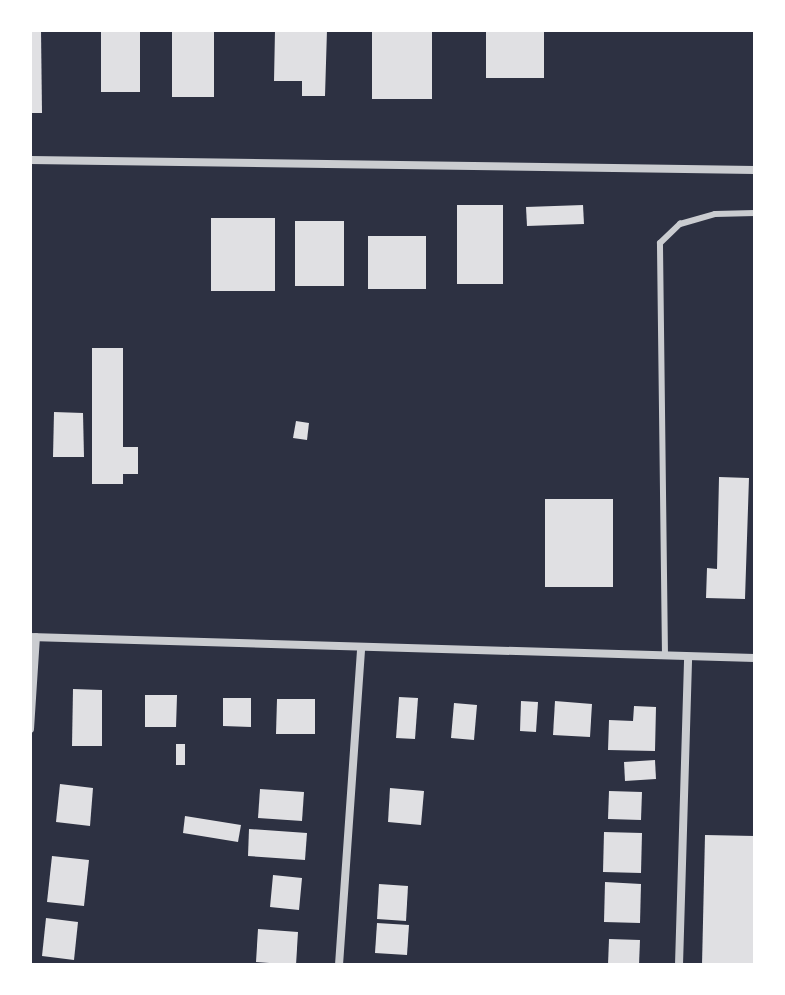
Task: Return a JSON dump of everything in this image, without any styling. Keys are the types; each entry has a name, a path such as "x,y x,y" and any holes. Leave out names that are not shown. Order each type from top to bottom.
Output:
{"street":[{"path":"30,160 755,170"},
{"path":"30,729 33,637 755,658"},
{"path":"339,965 361,648"},
{"path":"679,965 688,657"}],"lane":[{"path":"665,656 660,243 680,224 715,214 755,213"}],"building":[{"path":"30,30 41,30 42,113 30,113"},
{"path":"101,30 140,30 140,92 101,92"},
{"path":"172,30 214,30 214,97 172,97"},
{"path":"275,30 327,30 325,96 302,96 302,81 274,81"},
{"path":"372,30 432,30 432,99 372,99"},
{"path":"486,30 544,30 544,78 486,78"},
{"path":"457,205 503,205 503,284 457,284"},
{"path":"583,205 584,224 527,226 526,207"},
{"path":"211,218 275,218 275,291 211,291"},
{"path":"295,221 344,221 344,286 295,286"},
{"path":"368,236 426,236 426,289 368,289"},
{"path":"92,348 123,348 123,447 138,447 138,474 123,474 123,484 92,484"},
{"path":"54,412 83,413 84,457 53,457"},
{"path":"296,421 309,423 307,440 293,438"},
{"path":"719,477 749,478 745,599 706,598 707,568 717,569"},
{"path":"545,499 613,499 613,587 545,587"},
{"path":"73,689 102,690 102,746 72,746"},
{"path":"145,695 177,695 176,727 145,727"},
{"path":"399,697 418,698 415,739 396,738"},
{"path":"223,698 251,698 251,727 223,726"},
{"path":"277,699 315,699 315,734 276,734"},
{"path":"521,701 538,702 536,732 520,731"},
{"path":"555,701 592,704 590,737 553,735"},
{"path":"454,703 477,705 474,740 451,738"},
{"path":"634,706 656,707 655,751 608,750 609,720 633,721"},
{"path":"176,744 185,744 185,765 176,765"},
{"path":"655,760 656,779 625,781 624,762"},
{"path":"60,784 93,788 90,826 56,822"},
{"path":"390,788 424,791 421,825 388,822"},
{"path":"260,789 304,792 302,821 258,818"},
{"path":"609,791 642,792 641,820 608,819"},
{"path":"185,816 241,825 238,842 183,833"},
{"path":"249,829 307,833 305,860 248,856"},
{"path":"604,832 642,833 641,873 603,872"},
{"path":"705,835 755,836 755,965 702,965"},
{"path":"52,856 89,860 84,906 47,902"},
{"path":"273,875 302,878 299,910 270,907"},
{"path":"605,882 641,884 640,923 604,922"},
{"path":"379,884 408,886 406,921 377,919"},
{"path":"46,918 78,922 74,960 42,956"},
{"path":"377,923 409,925 407,955 375,953"},
{"path":"258,929 298,932 296,965 256,962"},
{"path":"609,939 640,940 639,965 608,965"}]}
